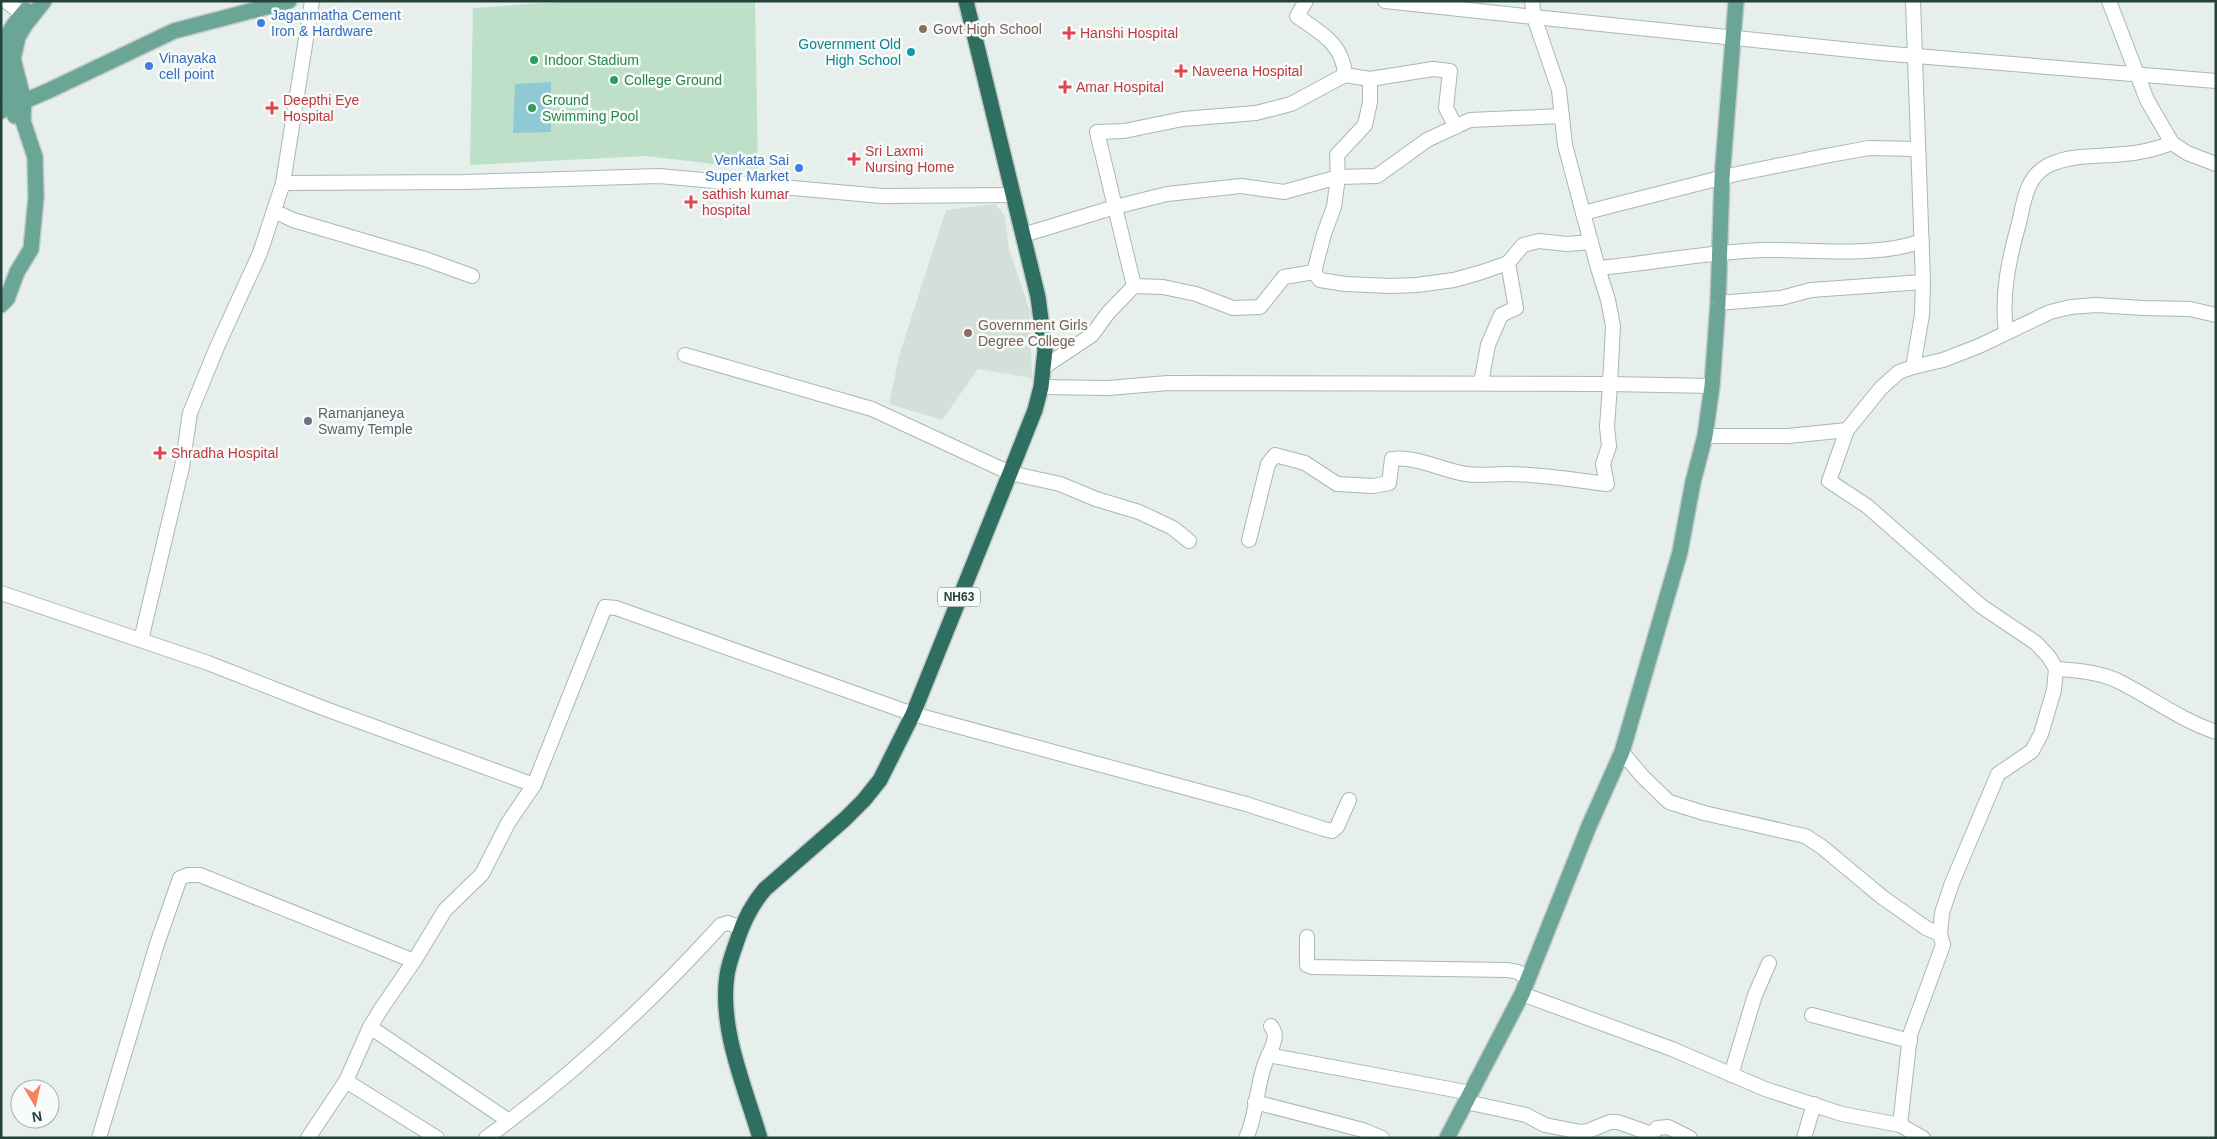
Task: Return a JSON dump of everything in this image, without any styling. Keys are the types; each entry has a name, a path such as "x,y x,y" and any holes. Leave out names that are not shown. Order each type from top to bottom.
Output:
{"highway":[{"name":"NH63","path":"760,1138 732,1043 728,1021 727,976 730,960 742,928 756,899 845,818 872,791 880,780 913,714 1035,410 1041,387 1044,367 1044,330 1024,235 966,1"}],"main road":[{"path":"1,305 7,299 17,272 31,249 36,198 35,158 12,106 3,55 5,40 13,25 34,1"},
{"path":"12,106 20,82 13,59 18,37 44,1"},
{"path":"12,106 174,30 289,1"},
{"path":"1447,1138 1522,994 1589,826 1622,752 1680,552 1693,482 1705,436 1712,386 1718,303 1722,178 1736,1"}],"street":[{"path":"6,1 22,14"},
{"path":"140,640 182,467 190,413 217,347 260,253 283,183 312,1"},
{"path":"1306,1 1297,16 1335,44 1344,64 1345,75"},
{"path":"1385,1 1915,56 2216,81"},
{"path":"1249,540 1268,464 1274,455 1305,463 1337,484 1373,486 1389,483 1392,460 1406,457 1436,468 1465,474 1508,474 1607,484 1603,464 1609,446 1606,427 1612,326 1608,300 1565,144 1559,90 1534,17 1532,1"},
{"path":"1913,1 1923,282 1922,315 1913,367"},
{"path":"2109,1 2148,100 2172,143 2187,153 2216,164"},
{"path":"1134,286 1097,132 1124,131 1183,119 1256,113 1291,104 1345,75 1370,79 1433,69 1450,71 1446,108 1456,127"},
{"path":"1314,272 1324,234 1334,207 1338,177 1337,154 1364,125 1370,102 1370,79"},
{"path":"1024,235 1115,207 1167,194 1241,186 1284,192 1338,177 1377,176 1428,140 1470,120 1562,116"},
{"path":"2006,332 2004,295 2010,254 2024,198 2040,171 2049,165 2067,159 2152,151 2172,143"},
{"path":"1583,213 1722,178 1869,148 1918,149"},
{"path":"283,183 464,182 659,176 882,196 1014,195"},
{"path":"274,211 293,220 425,259 472,276"},
{"path":"1314,272 1320,280 1344,284 1417,285 1454,280 1479,274 1508,263 1523,245 1539,241 1567,244 1591,242"},
{"path":"1598,268 1720,253 1763,250 1800,252 1903,248 1922,241"},
{"path":"1481,383 1488,345 1501,315 1516,308 1508,263"},
{"path":"1044,367 1092,335 1108,313 1134,286 1163,287 1196,294 1233,308 1260,307 1284,277 1314,272"},
{"path":"1718,303 1781,298 1811,290 1923,282"},
{"path":"1900,1125 1910,1040 1943,945 1940,934 1942,913 1952,883 1998,774 2032,751 2041,734 2052,697 2056,669 2049,657 2036,643 1981,606 1867,506 1829,482 1847,430 1881,388 1898,372 1943,360 1979,346 2050,312 2071,307 2096,305 2142,308 2190,308 2216,315"},
{"path":"685,355 872,409 1010,473 1060,484 1096,499 1139,512 1173,528 1189,542"},
{"path":"1041,387 1108,388 1168,383 1481,383 1712,386"},
{"path":"1705,436 1788,436 1847,430"},
{"path":"1,593 140,640 534,785"},
{"path":"308,1138 346,1081 370,1027 445,910 482,874 508,823 534,785 605,607 616,608 913,714 1246,804 1324,829 1332,831 1338,827 1348,800"},
{"path":"2056,669 2083,672 2115,680 2181,718 2216,732"},
{"path":"1622,752 1643,777 1669,802 1704,813 1805,836 1822,847 1882,897 1926,928 1940,934"},
{"path":"99,1138 156,944 180,878 188,875 200,875 414,961"},
{"path":"486,1138 595,1051 721,925 728,923 742,928"},
{"path":"1307,937 1306,960 1307,965 1312,967 1508,970 1518,972 1528,979"},
{"path":"1731,1076 1755,996 1769,963"},
{"path":"1522,994 1672,1049 1765,1089 1842,1114 1900,1125 1923,1138"},
{"path":"1812,1015 1910,1040"},
{"path":"1246,1138 1253,1124 1255,1102 1263,1068 1274,1041 1275,1033 1271,1026"},
{"path":"370,1027 509,1121"},
{"path":"1268,1055 1468,1097 1526,1115 1545,1125 1580,1132 1588,1131 1610,1122 1618,1122 1648,1133 1664,1126 1690,1138"},
{"path":"346,1081 437,1138"},
{"path":"1255,1102 1364,1130 1382,1138"},
{"path":"1804,1138 1814,1104"}],"shaded area":[{"name":"Government Girls Degree College","path":"995,204 1005,216 1009,249 1030,311 1032,378 978,369 942,420 889,404 899,356 946,210"}],"green space":[{"name":"College Ground","path":"574,1 755,1 758,169 645,156 470,165 473,8"}],"water":[{"name":"Ground Swimming Pool","path":"551,82 551,132 513,133 515,84"}],"place":[{"name":"Jaganmatha Cement Iron & Hardware","path":"261,23"},
{"name":"Govt High School","path":"923,29"},
{"name":"Hanshi Hospital","path":"1069,33"},
{"name":"Government Old High School","path":"911,52"},
{"name":"Indoor Stadium","path":"534,60"},
{"name":"Vinayaka cell point","path":"149,66"},
{"name":"Naveena Hospital","path":"1181,71"},
{"name":"College Ground","path":"614,80"},
{"name":"Amar Hospital","path":"1065,87"},
{"name":"Deepthi Eye Hospital","path":"272,108"},
{"name":"Ground Swimming Pool","path":"532,108"},
{"name":"Sri Laxmi Nursing Home","path":"854,159"},
{"name":"Venkata Sai Super Market","path":"799,168"},
{"name":"sathish kumar hospital","path":"691,202"},
{"name":"Government Girls Degree College","path":"968,333"},
{"name":"Ramanjaneya Swamy Temple","path":"308,421"},
{"name":"Shradha Hospital","path":"160,453"}]}
